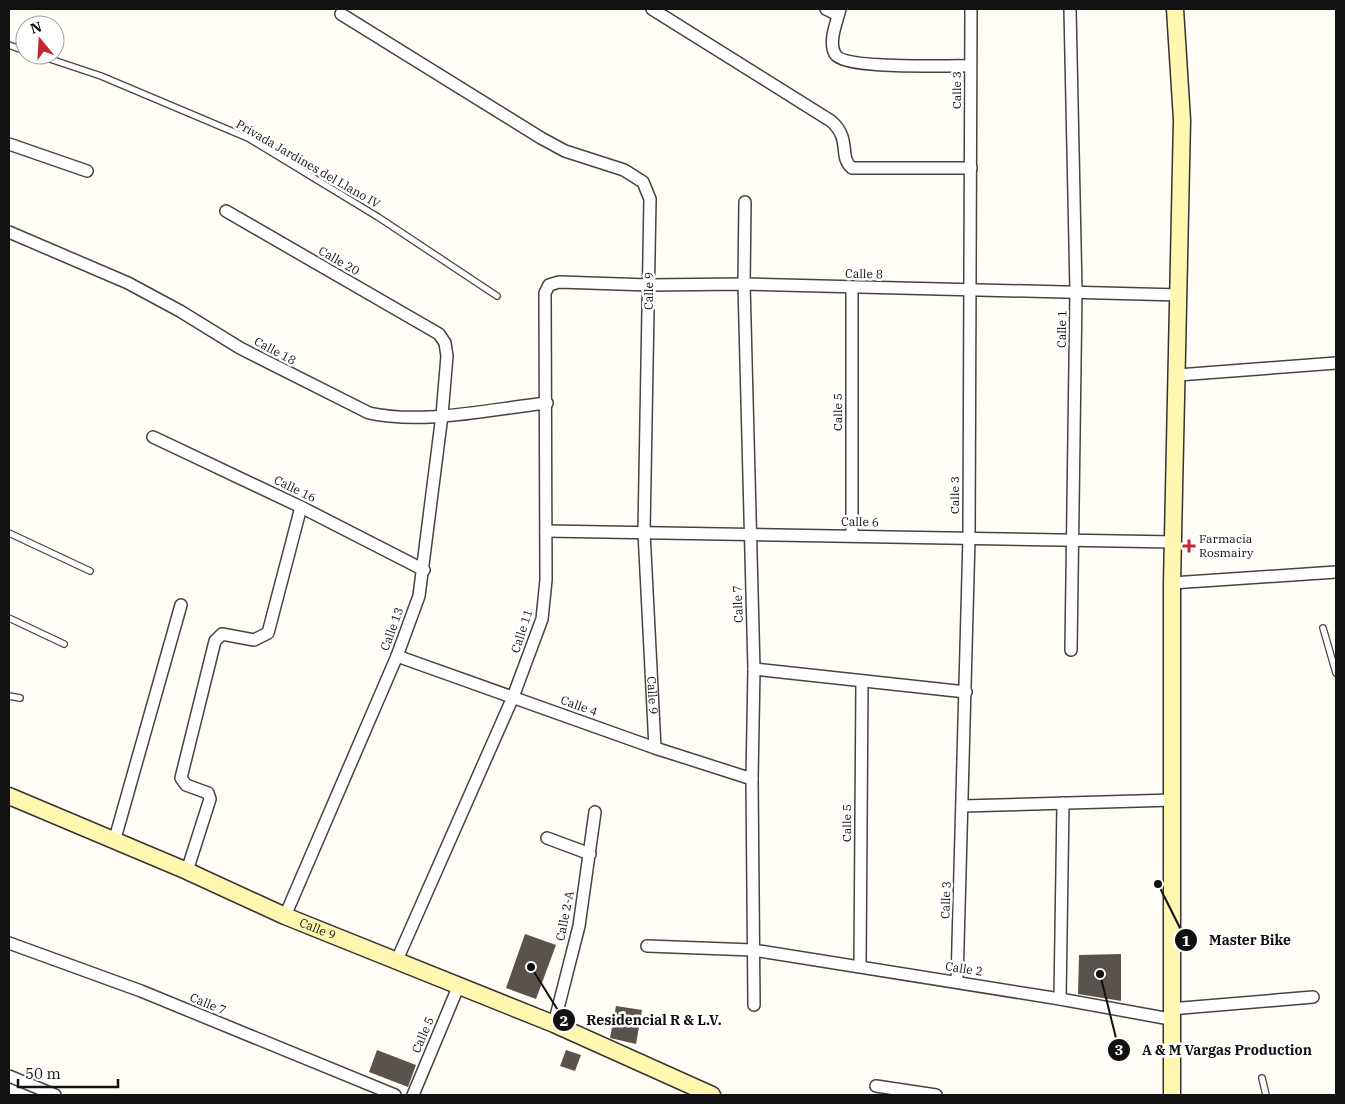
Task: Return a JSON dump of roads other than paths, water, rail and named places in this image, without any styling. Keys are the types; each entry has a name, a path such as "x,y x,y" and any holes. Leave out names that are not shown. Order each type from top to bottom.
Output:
{"main road":[{"path":"1172,1095 1170,1014 1173,800 1172,583 1180,295 1182,120 1175,9"},
{"name":"Calle 9","path":"9,796 114,842 187,871 285,916 554,1024 712,1095"}],"street":[{"path":"652,9 831,121 840,129 845,158 852,168 971,168"},
{"path":"826,9 839,12 833,46 836,55 841,60 871,65 970,66"},
{"name":"Calle 3","path":"957,982 969,538 971,9"},
{"name":"Calle 1","path":"1070,9 1076,291 1071,650"},
{"name":"Calle 9","path":"341,14 541,138 565,151 624,170 643,182 650,199 650,285 644,532 655,748"},
{"path":"9,144 87,171"},
{"name":"Calle 7","path":"745,202 744,284 754,669 752,779 754,1005"},
{"name":"Calle 20","path":"226,211 439,334"},
{"name":"Calle 18","path":"9,232 128,283 180,311 240,348 353,408 386,417 442,415 546,403"},
{"name":"Calle 8","path":"549,285 559,282 650,285 744,284 1180,295"},
{"name":"Calle 11","path":"397,960 513,697 542,619 546,531 545,294 549,285"},
{"name":"Calle 5","path":"852,288 852,535"},
{"name":"Calle 13","path":"285,916 397,656 419,596 424,570 447,356 445,343 439,334"},
{"path":"1178,375 1336,363"},
{"name":"Calle 16","path":"153,437 300,507 424,570"},
{"path":"187,871 210,799 208,793 186,784 181,778 215,641 222,634 254,640 268,633 300,507"},
{"name":"Calle 6","path":"546,531 1174,542"},
{"path":"1172,583 1336,572"},
{"path":"114,842 182,605"},
{"name":"Calle 4","path":"397,656 655,748 752,779"},
{"path":"754,669 966,692"},
{"name":"Calle 5","path":"860,966 862,681"},
{"path":"962,806 1173,800"},
{"path":"1060,999 1063,803"},
{"name":"Calle 2-A","path":"554,1024 579,926 595,812"},
{"path":"547,838 590,854"},
{"name":"Calle 7","path":"9,943 141,991 395,1095"},
{"name":"Calle 2","path":"647,946 754,950 1060,999 1170,1014 1312,997"},
{"name":"Calle 5","path":"413,1095 459,985"},
{"path":"9,1076 25,1090 55,1095"},
{"path":"876,1086 936,1095"}],"lane":[{"name":"Privada Jardines del Llano IV","path":"65,64 101,76 248,138 378,217 497,296"},
{"path":"9,533 90,571"},
{"path":"9,618 64,644"},
{"path":"1323,628 1336,673"},
{"path":"9,696 20,698"},
{"path":"1262,1078 1266,1095"}],"place":[{"name":"Farmacia Rosmairy","path":"1189,546"},
{"name":"Master Bike","path":"1158,884"},
{"name":"Residencial R & L.V.","path":"531,967"},
{"name":"A & M Vargas Production","path":"1100,974"}]}
